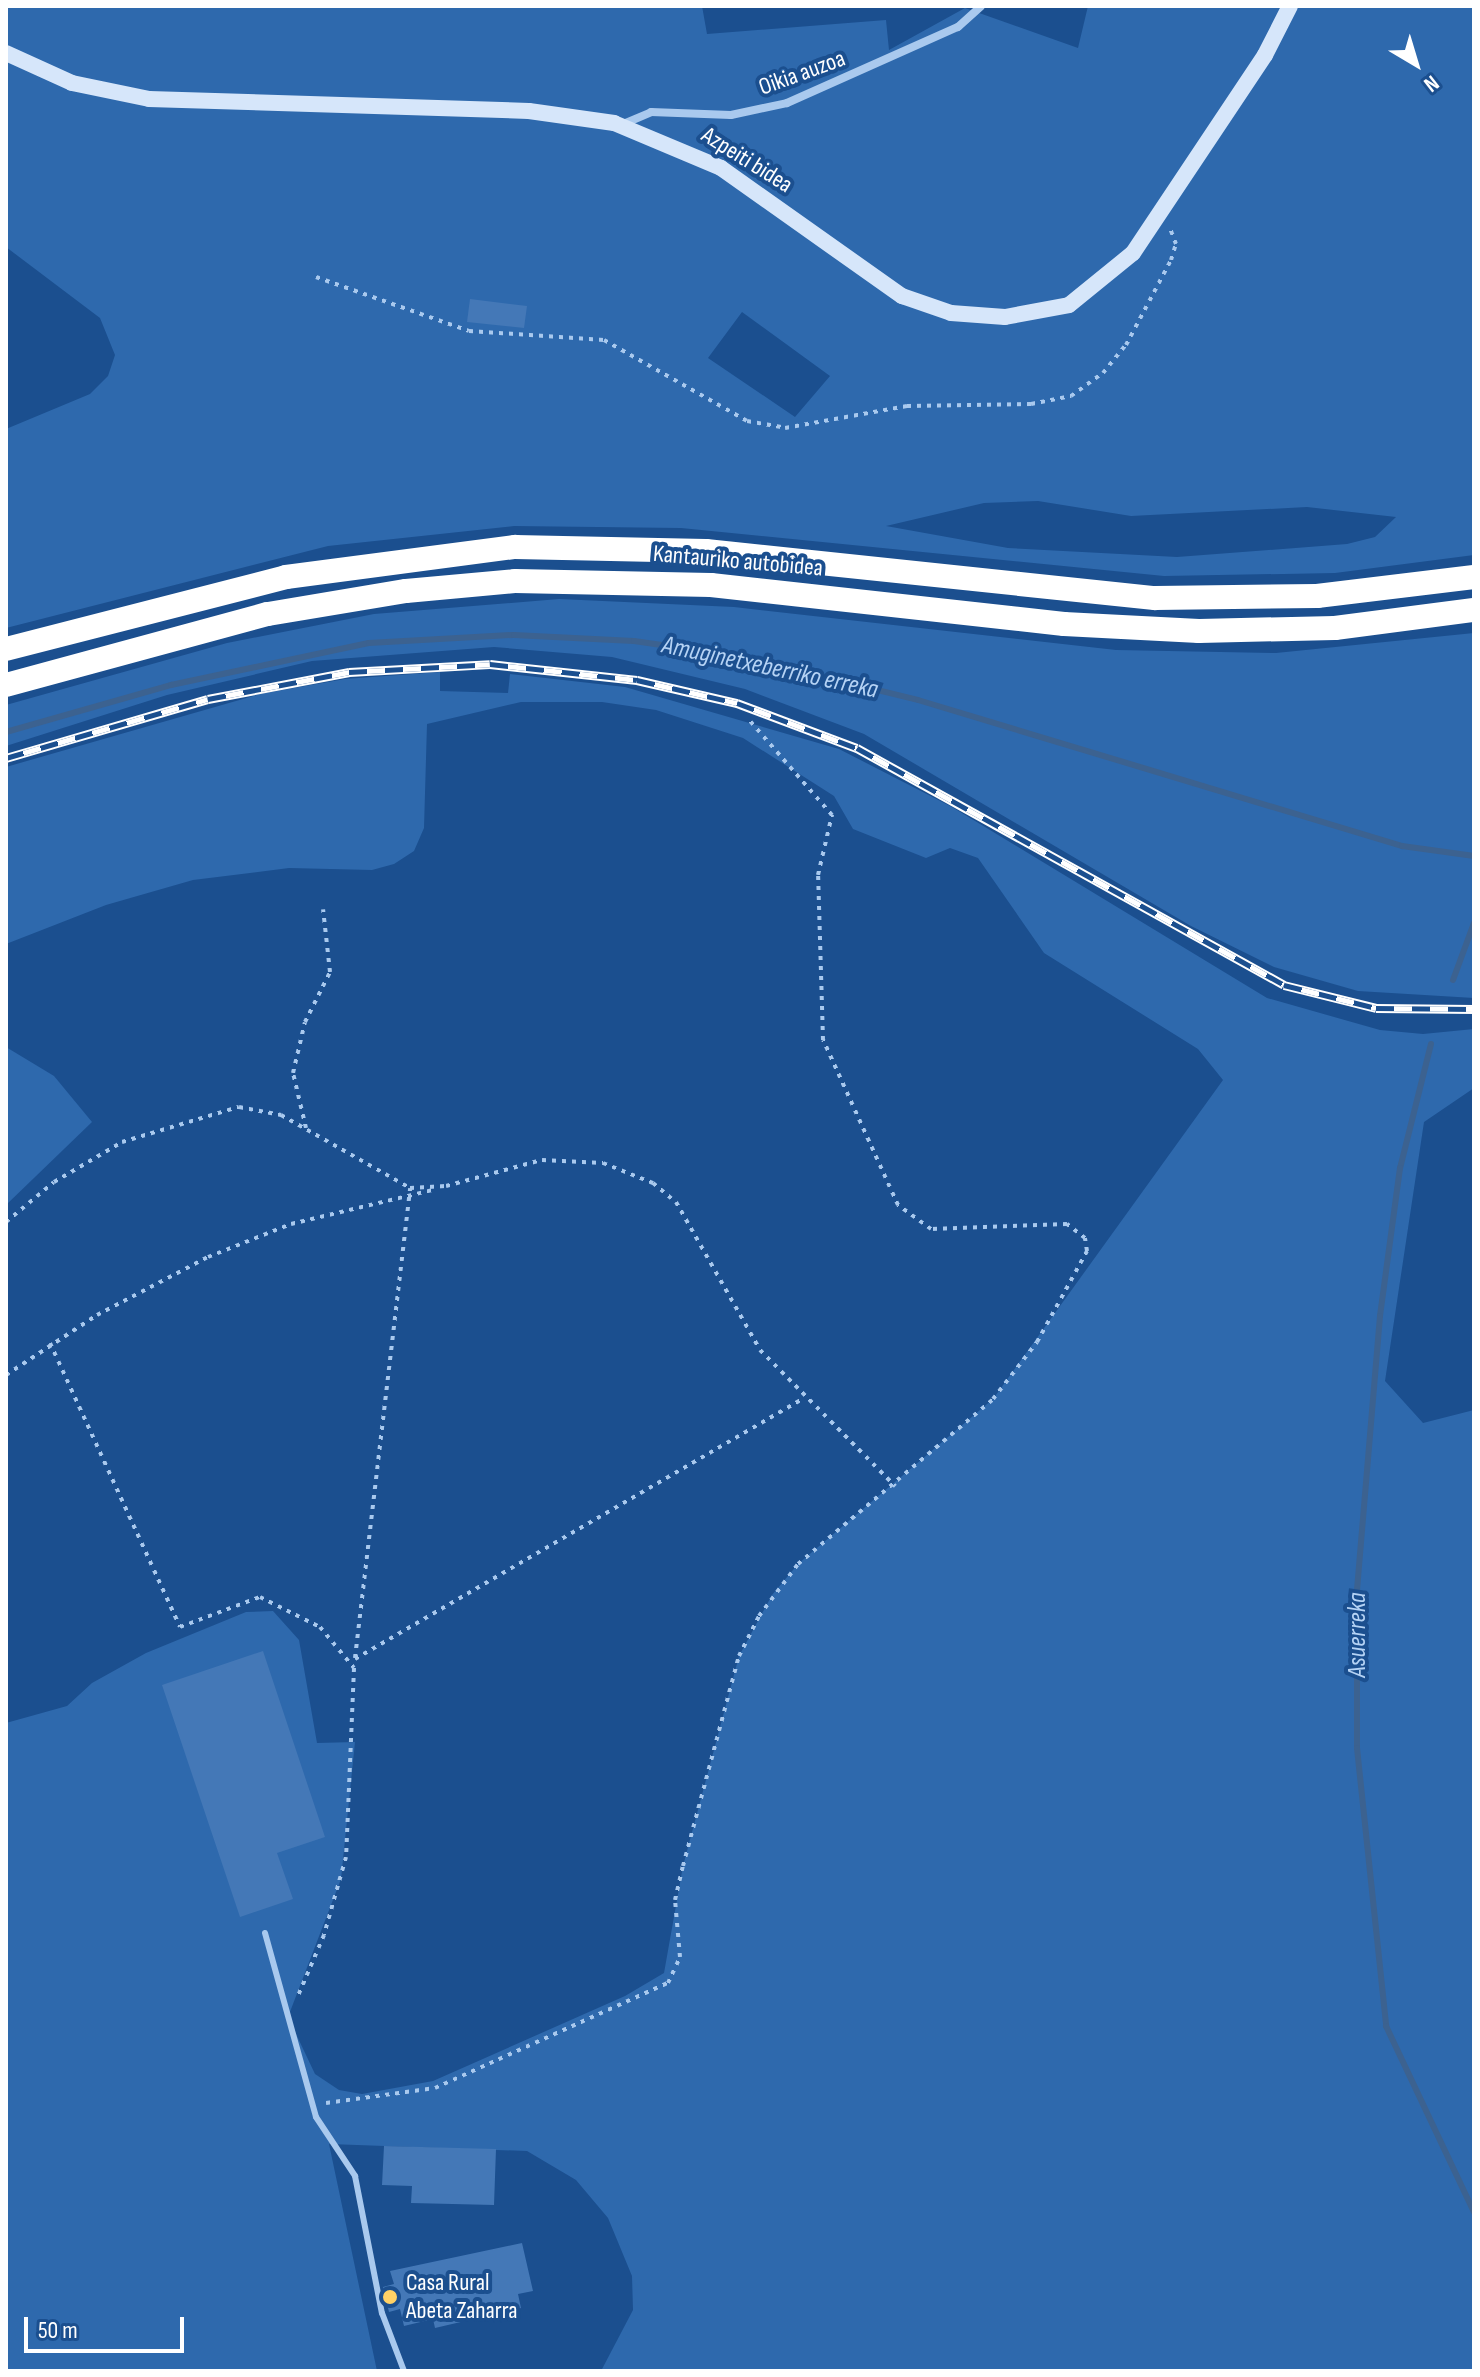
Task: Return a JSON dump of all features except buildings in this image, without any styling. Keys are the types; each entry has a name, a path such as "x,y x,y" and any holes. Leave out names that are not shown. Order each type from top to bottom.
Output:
{"highway":[{"name":"Kantauriko autobidea","path":"6,649 286,577 515,547 680,549 1155,598 1317,596 1474,577"},
{"name":"Kantauriko autobidea","path":"6,685 268,614 392,593 515,581 724,586 1064,624 1199,631 1335,628 1474,610"}],"main road":[{"name":"Azpeiti bidea","path":"6,53 91,89 163,101 529,111 621,125 721,168 888,289 951,313 1023,317 1069,305 1121,266 1160,217 1265,55 1290,6"}],"street":[{"name":"Oikia auzoa","path":"621,125 651,112 731,115 787,103 958,27 981,6"}],"lane":[{"path":"265,1933 312,2102 328,2144 355,2176 382,2313 404,2371"}],"path":[{"path":"316,277 469,331 604,340 747,421 785,428 907,406 1042,403 1078,392 1120,353 1171,260 1175,238 1160,217"},
{"path":"312,2102 360,2103 435,2088 668,1983 680,1957 675,1900 739,1656 786,1577 978,1414 1022,1364 1079,1271 1085,1238 1060,1222 931,1229 902,1212 831,1065 821,1029 818,875 832,815 749,720"},
{"path":"308,1131 293,1073 305,1022 330,972 323,909"},
{"path":"6,1222 95,1156 205,1113 254,1107 308,1131 410,1188 446,1186"},
{"path":"6,1375 50,1343 167,1277 252,1238 560,1159 603,1163 653,1183 690,1221 750,1338 804,1398 895,1486"},
{"path":"288,2017 324,1935 346,1857 354,1668 410,1188"},
{"path":"50,1343 180,1627 260,1597 320,1627 354,1668"},
{"path":"355,1659 804,1398"}],"shaded area":[{"path":"6,6 702,6 707,34 886,20 889,50 965,8 1078,48 1088,6 1474,6 1474,555 1335,573 1164,576 681,528 514,526 328,546 6,628 6,429 90,394 108,376 115,355 100,318 6,247","holes":["742,312 830,376 795,417 708,358","1038,501 1131,516 1307,507 1396,517 1375,537 1347,544 1177,557 1008,548 886,526 984,503"]},
{"path":"559,599 734,607 1116,650 1276,653 1474,633 1474,998 1358,991 1274,967 1191,926 864,734 745,689 612,657 494,647 312,661 167,695 6,746 6,705 227,643 374,614"},
{"path":"440,672 440,691 508,693 510,674 625,687 839,749 952,807 1267,998 1380,1030 1423,1034 1474,1029 1474,1088 1424,1122 1385,1381 1423,1423 1474,1410 1474,2371 601,2371 633,2310 632,2276 608,2218 576,2180 527,2151 329,2144 377,2371 6,2371 6,1723 67,1706 92,1683 146,1653 246,1612 273,1611 299,1640 317,1743 355,1742 341,1879 288,2017 315,2074 339,2090 362,2094 433,2081 625,1996 664,1973 683,1866 739,1656 772,1595 798,1564 993,1399 1223,1080 1198,1049 1044,953 978,858 950,848 926,858 853,829 834,796 743,738 656,710 602,702 521,702 427,724 424,828 414,851 394,864 372,870 289,868 193,880 106,905 6,944 6,767 260,694 345,679"},
{"path":"6,1047 54,1076 92,1122 6,1205"}],"waterway":[{"name":"Amuginetxeberriko erreka","path":"6,732 171,685 369,643 514,635 634,641 738,656 918,700 1402,846 1474,856"},
{"name":"Asuerreka","path":"1453,980 1474,923"},
{"name":"Asuerreka","path":"1431,1044 1400,1168 1380,1316 1357,1591 1357,1748 1386,2026 1474,2212"}],"railway":[{"path":"6,758 208,699 349,672 490,664 637,680 737,703 857,748 1284,985 1376,1008 1474,1009"}],"place":[{"name":"Casa Rural Abeta Zaharra","path":"390,2297"}]}
